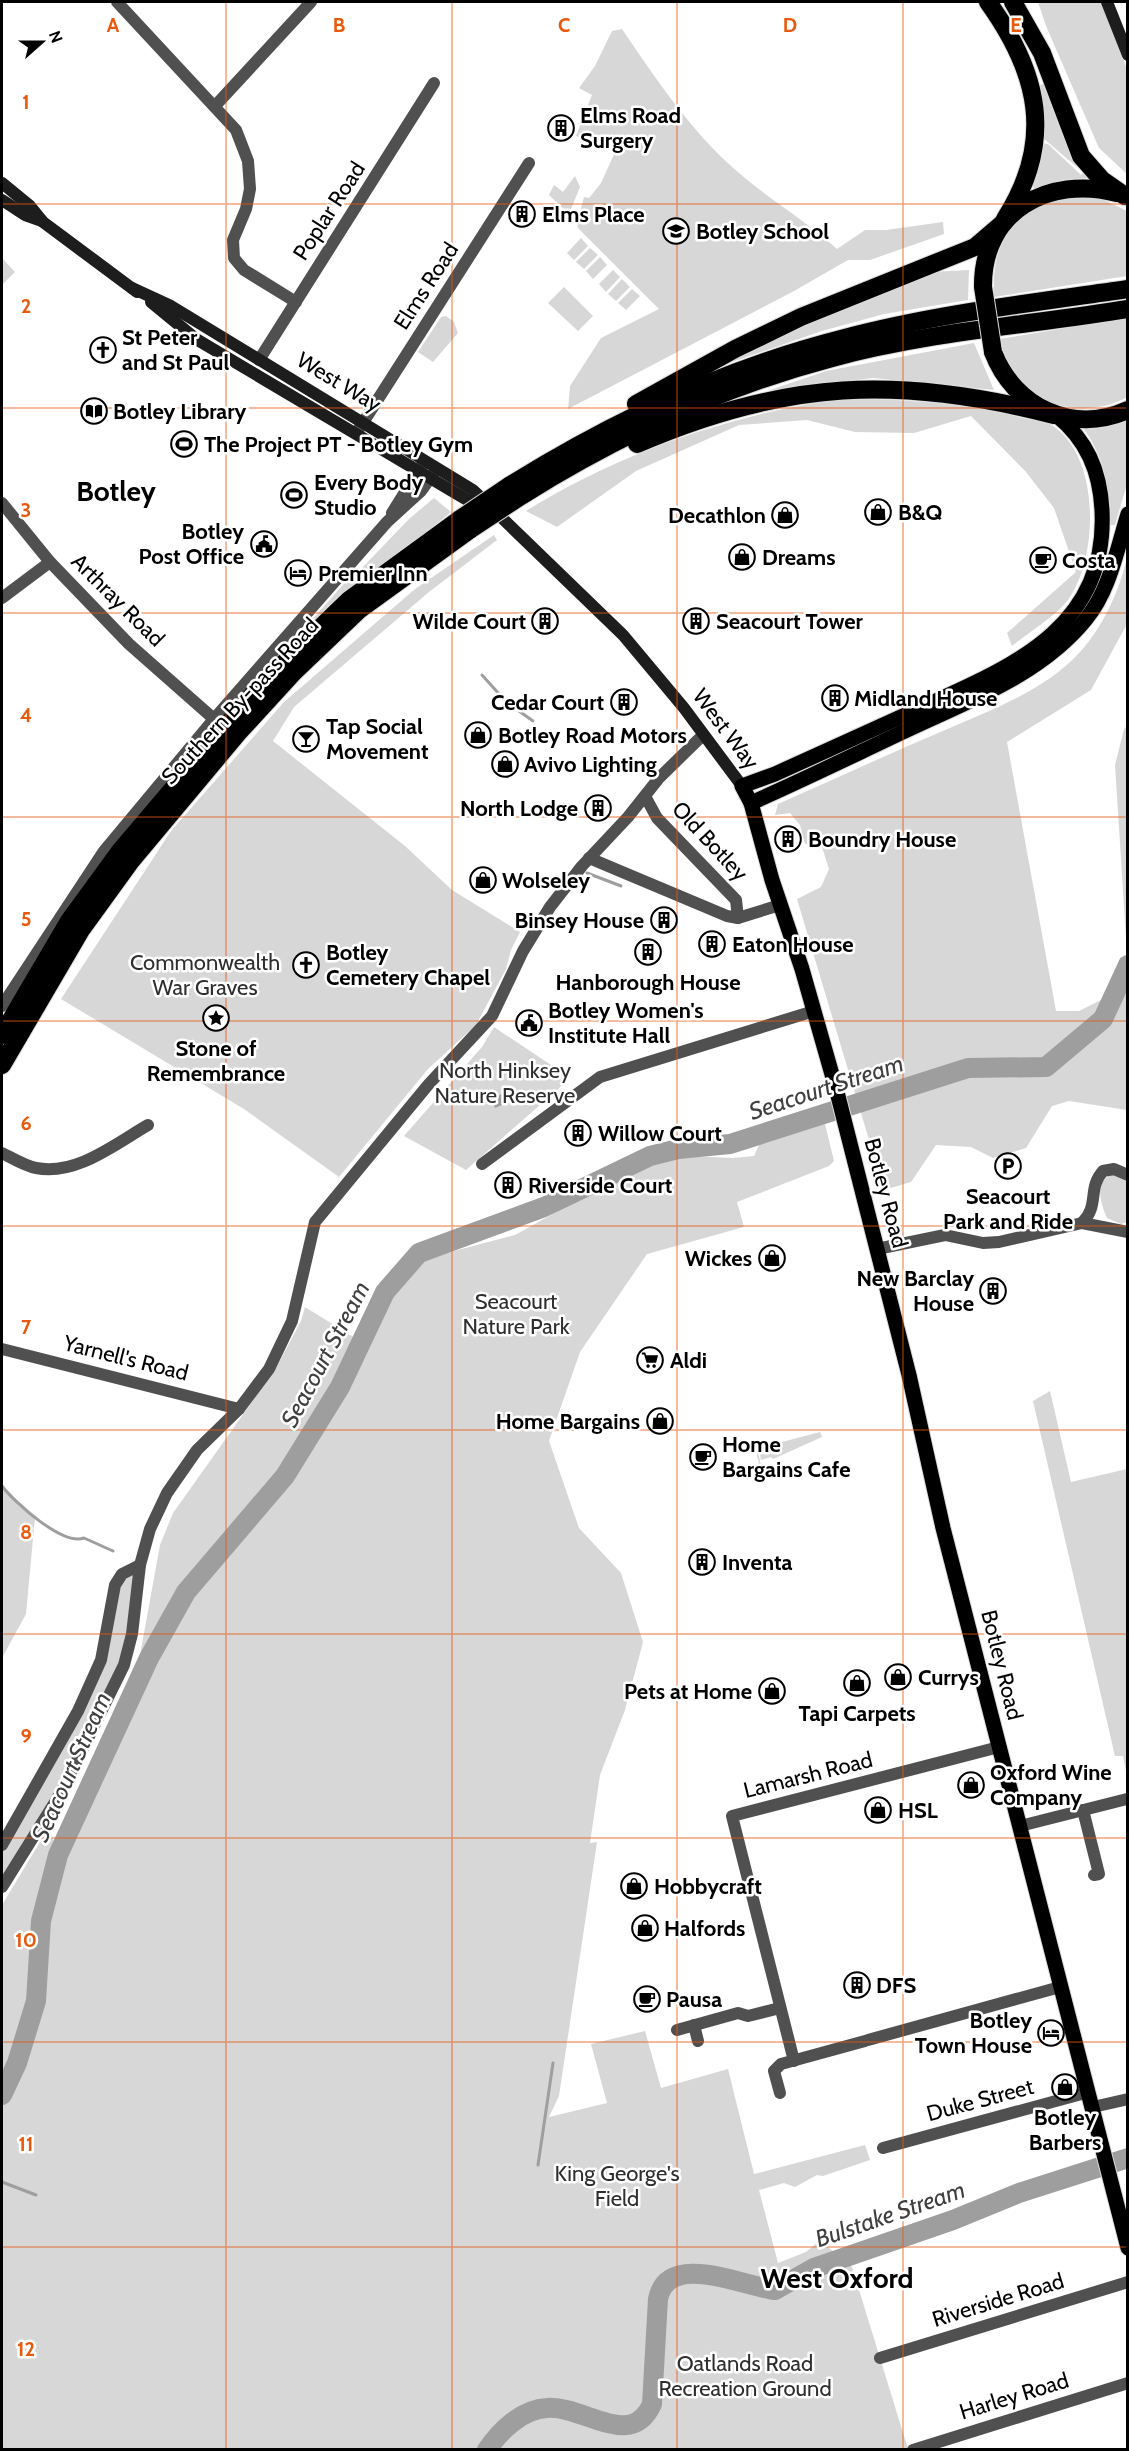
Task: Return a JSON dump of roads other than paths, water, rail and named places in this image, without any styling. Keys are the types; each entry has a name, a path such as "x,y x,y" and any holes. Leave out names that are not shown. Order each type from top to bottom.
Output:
{"highway":[{"path":"988,2 1023,60 1036,110 1036,140 1032,163 1023,189 1004,221 986,261 983,287 993,352 1012,386 1034,405 1055,415"},
{"path":"1019,5 1042,53 1079,152 1097,175 1126,196"},
{"path":"568,451 638,403 735,349 828,305 981,243 1023,205 1060,190 1089,188 1126,196"},
{"path":"897,335 1128,289"},
{"path":"897,335 1128,309"},
{"name":"Southern By-pass Road","path":"522,490 568,451 657,405 736,372 802,350 897,335"},
{"name":"Southern By-pass Road","path":"2,1035 69,921 120,851 261,685 349,600 465,524 522,490 624,437 740,387 897,335"},
{"path":"522,490 701,420 801,394 850,389 908,389 972,396 1055,415 1089,420 1128,410"},
{"name":"Southern By-pass Road","path":"2,1065 81,930 131,861 238,733 294,672 359,610 465,524"}],"main road":[{"path":"1107,2 1128,55"},
{"name":"West Way","path":"2,183 30,206 43,222 196,339 360,428 425,460 434,473 451,488 513,528 623,635 742,786 751,803 837,1092"},
{"name":"West Way","path":"2,200 25,215 43,222"},
{"name":"West Way","path":"132,288 171,306 259,360 360,428 417,472 434,473"},
{"path":"742,786 775,774 1004,669 1043,643 1069,618 1084,596 1097,563 1101,541 1101,505 1096,470 1088,451 1070,427 1055,415"},
{"path":"751,803 998,687 1046,658 1067,641 1088,618 1104,589 1128,514"},
{"name":"Botley Road","path":"837,1092 943,1528 1128,2248"}],"street":[{"path":"117,2 236,130 248,161 250,189 246,209 233,240 234,258 239,267 296,302"},
{"path":"215,105 310,2"},
{"name":"Poplar Road","path":"259,360 434,83"},
{"name":"Elms Road","path":"360,428 530,163"},
{"path":"387,522 425,460"},
{"path":"2,1006 104,851 214,719 387,522 421,491 434,473"},
{"name":"Arthray Road","path":"2,503 50,562 129,644 214,719"},
{"path":"2,598 50,562"},
{"path":"2,1887 62,1791 123,1665 132,1634 140,1564 150,1529 167,1493 197,1450 239,1409 270,1369 292,1321 315,1222 428,1085 492,1016 523,951 550,906 659,778 703,735"},
{"name":"Old Botley","path":"645,796 657,818 736,900 738,918"},
{"path":"589,858 727,916 738,918 780,905"},
{"path":"482,1164 600,1077 814,1011"},
{"path":"2,1153 35,1168 63,1170 93,1157 148,1125"},
{"path":"1082,1223 1092,1211 1093,1187 1103,1171 1114,1169 1128,1175"},
{"path":"877,1249 945,1235 983,1243 999,1242 1082,1223 1128,1232"},
{"name":"Yarnell's Road","path":"2,1349 239,1409"},
{"path":"2,1845 78,1710 101,1660 115,1585 122,1574 140,1564"},
{"name":"Lamarsh Road","path":"794,2061 732,1816 999,1747"},
{"path":"1020,1826 1128,1799"},
{"path":"1083,1810 1099,1874 1094,1875"},
{"path":"780,2093 774,2071 781,2064 1060,1988"},
{"path":"677,2030 738,2013 748,2016 780,2008"},
{"path":"694,2025 698,2041"},
{"name":"Duke Street","path":"882,2148 1089,2092"},
{"path":"1093,2107 1128,2099"},
{"name":"Riverside Road","path":"880,2358 1128,2282"},
{"name":"Harley Road","path":"913,2450 1128,2383"}],"waterway":[{"path":"482,675 500,695"},
{"path":"519,711 533,721"},
{"path":"587,873 621,886"},
{"name":"Seacourt Stream","path":"2,2095 17,2063 36,2001 41,1921 58,1855 149,1658 186,1592 285,1476 340,1387 385,1292 419,1253 544,1207 650,1156 678,1149 730,1144 968,1068 1046,1067 1103,1019 1128,965"},
{"path":"2,1486 28,1512 52,1530 75,1539 84,1538 113,1551"},
{"path":"538,2165 553,2063"},
{"name":"Bulstake Stream","path":"487,2450 512,2422 538,2409 561,2409 619,2425 632,2424 643,2418 652,2404 658,2299 665,2284 676,2276 709,2275 775,2290 814,2268 953,2220 1019,2193 1128,2158"},
{"path":"2,2182 36,2195"}],"place":[{"name":"Elms Road Surgery","path":"561,128"},
{"name":"Elms Place","path":"522,214"},
{"name":"Botley School","path":"676,231"},
{"name":"St Peter and St Paul","path":"103,350"},
{"name":"Botley Library","path":"94,411"},
{"name":"The Project PT - Botley Gym","path":"184,444"},
{"name":"Every Body Studio","path":"294,495"},
{"name":"B&Q","path":"878,512"},
{"name":"Decathlon","path":"785,515"},
{"name":"Botley Post Office","path":"264,544"},
{"name":"Dreams","path":"742,557"},
{"name":"Costa","path":"1043,560"},
{"name":"Premier Inn","path":"298,573"},
{"name":"Wilde Court","path":"545,621"},
{"name":"Seacourt Tower","path":"696,621"},
{"name":"Midland House","path":"835,698"},
{"name":"Cedar Court","path":"624,702"},
{"name":"Botley Road Motors","path":"478,735"},
{"name":"Tap Social Movement","path":"306,739"},
{"name":"Avivo Lighting","path":"505,764"},
{"name":"North Lodge","path":"598,808"},
{"name":"Boundry House","path":"788,839"},
{"name":"Wolseley","path":"483,880"},
{"name":"Binsey House","path":"664,920"},
{"name":"Eaton House","path":"712,944"},
{"name":"Hanborough House","path":"648,952"},
{"name":"Botley Cemetery Chapel","path":"306,965"},
{"name":"Stone of Remembrance","path":"216,1018"},
{"name":"Botley Women's Institute Hall","path":"529,1023"},
{"name":"Willow Court","path":"578,1133"},
{"name":"Seacourt Park and Ride","path":"1008,1166"},
{"name":"Riverside Court","path":"508,1185"},
{"name":"Wickes","path":"772,1258"},
{"name":"New Barclay House","path":"993,1291"},
{"name":"Aldi","path":"650,1360"},
{"name":"Home Bargains","path":"660,1421"},
{"name":"Home Bargains Cafe","path":"703,1457"},
{"name":"Inventa","path":"702,1562"},
{"name":"Currys","path":"898,1677"},
{"name":"Tapi Carpets","path":"857,1683"},
{"name":"Pets at Home","path":"772,1691"},
{"name":"Oxford Wine Company","path":"971,1785"},
{"name":"HSL","path":"878,1810"},
{"name":"Hobbycraft","path":"634,1886"},
{"name":"Halfords","path":"645,1928"},
{"name":"DFS","path":"857,1985"},
{"name":"Pausa","path":"647,1999"},
{"name":"Botley Town House","path":"1051,2033"},
{"name":"Botley Barbers","path":"1065,2087"}],"district":[{"name":"Botley","path":"116,491"},
{"name":"West Oxford","path":"837,2278"}],"park label":[{"name":"Commonwealth War Graves","path":"205,974"},
{"name":"North Hinksey Nature Reserve","path":"505,1082"},
{"name":"Seacourt Nature Park","path":"516,1314"},
{"name":"King George's Field","path":"617,2186"},
{"name":"Oatlands Road Recreation Ground","path":"745,2376"}]}
